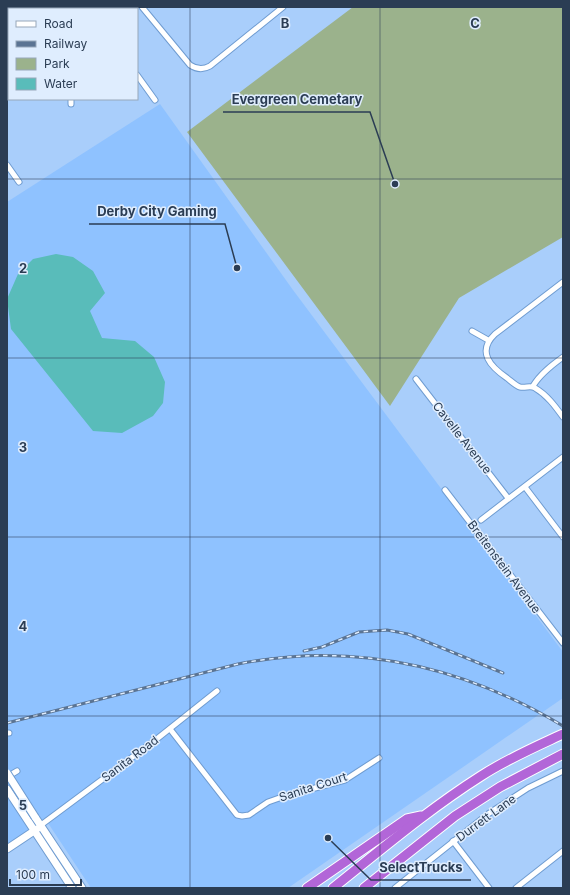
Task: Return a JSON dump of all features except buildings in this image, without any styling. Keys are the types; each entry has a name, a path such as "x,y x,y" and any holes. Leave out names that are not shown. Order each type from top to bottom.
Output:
{"highway":[{"path":"333,888 410,828 422,816 482,775 521,753 563,734"},
{"path":"364,888 455,816 500,787 563,754"},
{"path":"307,888 407,819 422,816"}],"main road":[{"path":"7,773 82,888"},
{"path":"7,789 72,888"},
{"path":"7,849 42,825"}],"street":[{"path":"142,7 192,67 197,69 203,69 210,66 283,7"},
{"path":"138,76 155,100"},
{"path":"7,165 19,182"},
{"path":"563,282 488,340 486,347 488,357 495,368 520,386 533,386 547,397 563,416"},
{"path":"472,331 488,340"},
{"path":"533,386 536,380 563,357"},
{"name":"Cavelle Avenue","path":"416,379 508,498"},
{"path":"480,520 563,457"},
{"path":"525,487 563,537"},
{"name":"Breitenstein Avenue","path":"445,490 563,643"},
{"name":"Sanita Road","path":"42,825 170,729 217,691"},
{"name":"Sanita Court","path":"170,729 237,815 242,816 249,815 268,802 285,796 345,780 379,758"},
{"path":"7,777 17,771"},
{"name":"Durrett Lane","path":"395,888 488,814 507,801 563,771"},
{"path":"453,841 489,888"},
{"path":"516,888 563,852"}],"shaded area":[{"path":"160,104 293,290 563,652 563,698 288,888 91,888 46,820 7,846 7,202"}],"green space":[{"path":"353,7 563,7 563,237 459,298 390,406 187,132"}],"water":[{"path":"56,254 73,257 93,271 105,293 90,311 102,338 135,341 154,357 165,382 163,403 153,416 122,433 93,431 11,329 7,299 18,274 33,259"}],"railway":[{"path":"304,651 322,647 359,632 387,630 408,634 503,673"},
{"path":"7,723 238,664 281,658 324,656 365,658 406,664 447,674 486,688 525,705 563,726"}],"place":[{"name":"Evergreen Cemetary","path":"395,184"},
{"name":"Derby City Gaming","path":"237,268"},
{"name":"SelectTrucks","path":"328,838"}]}
